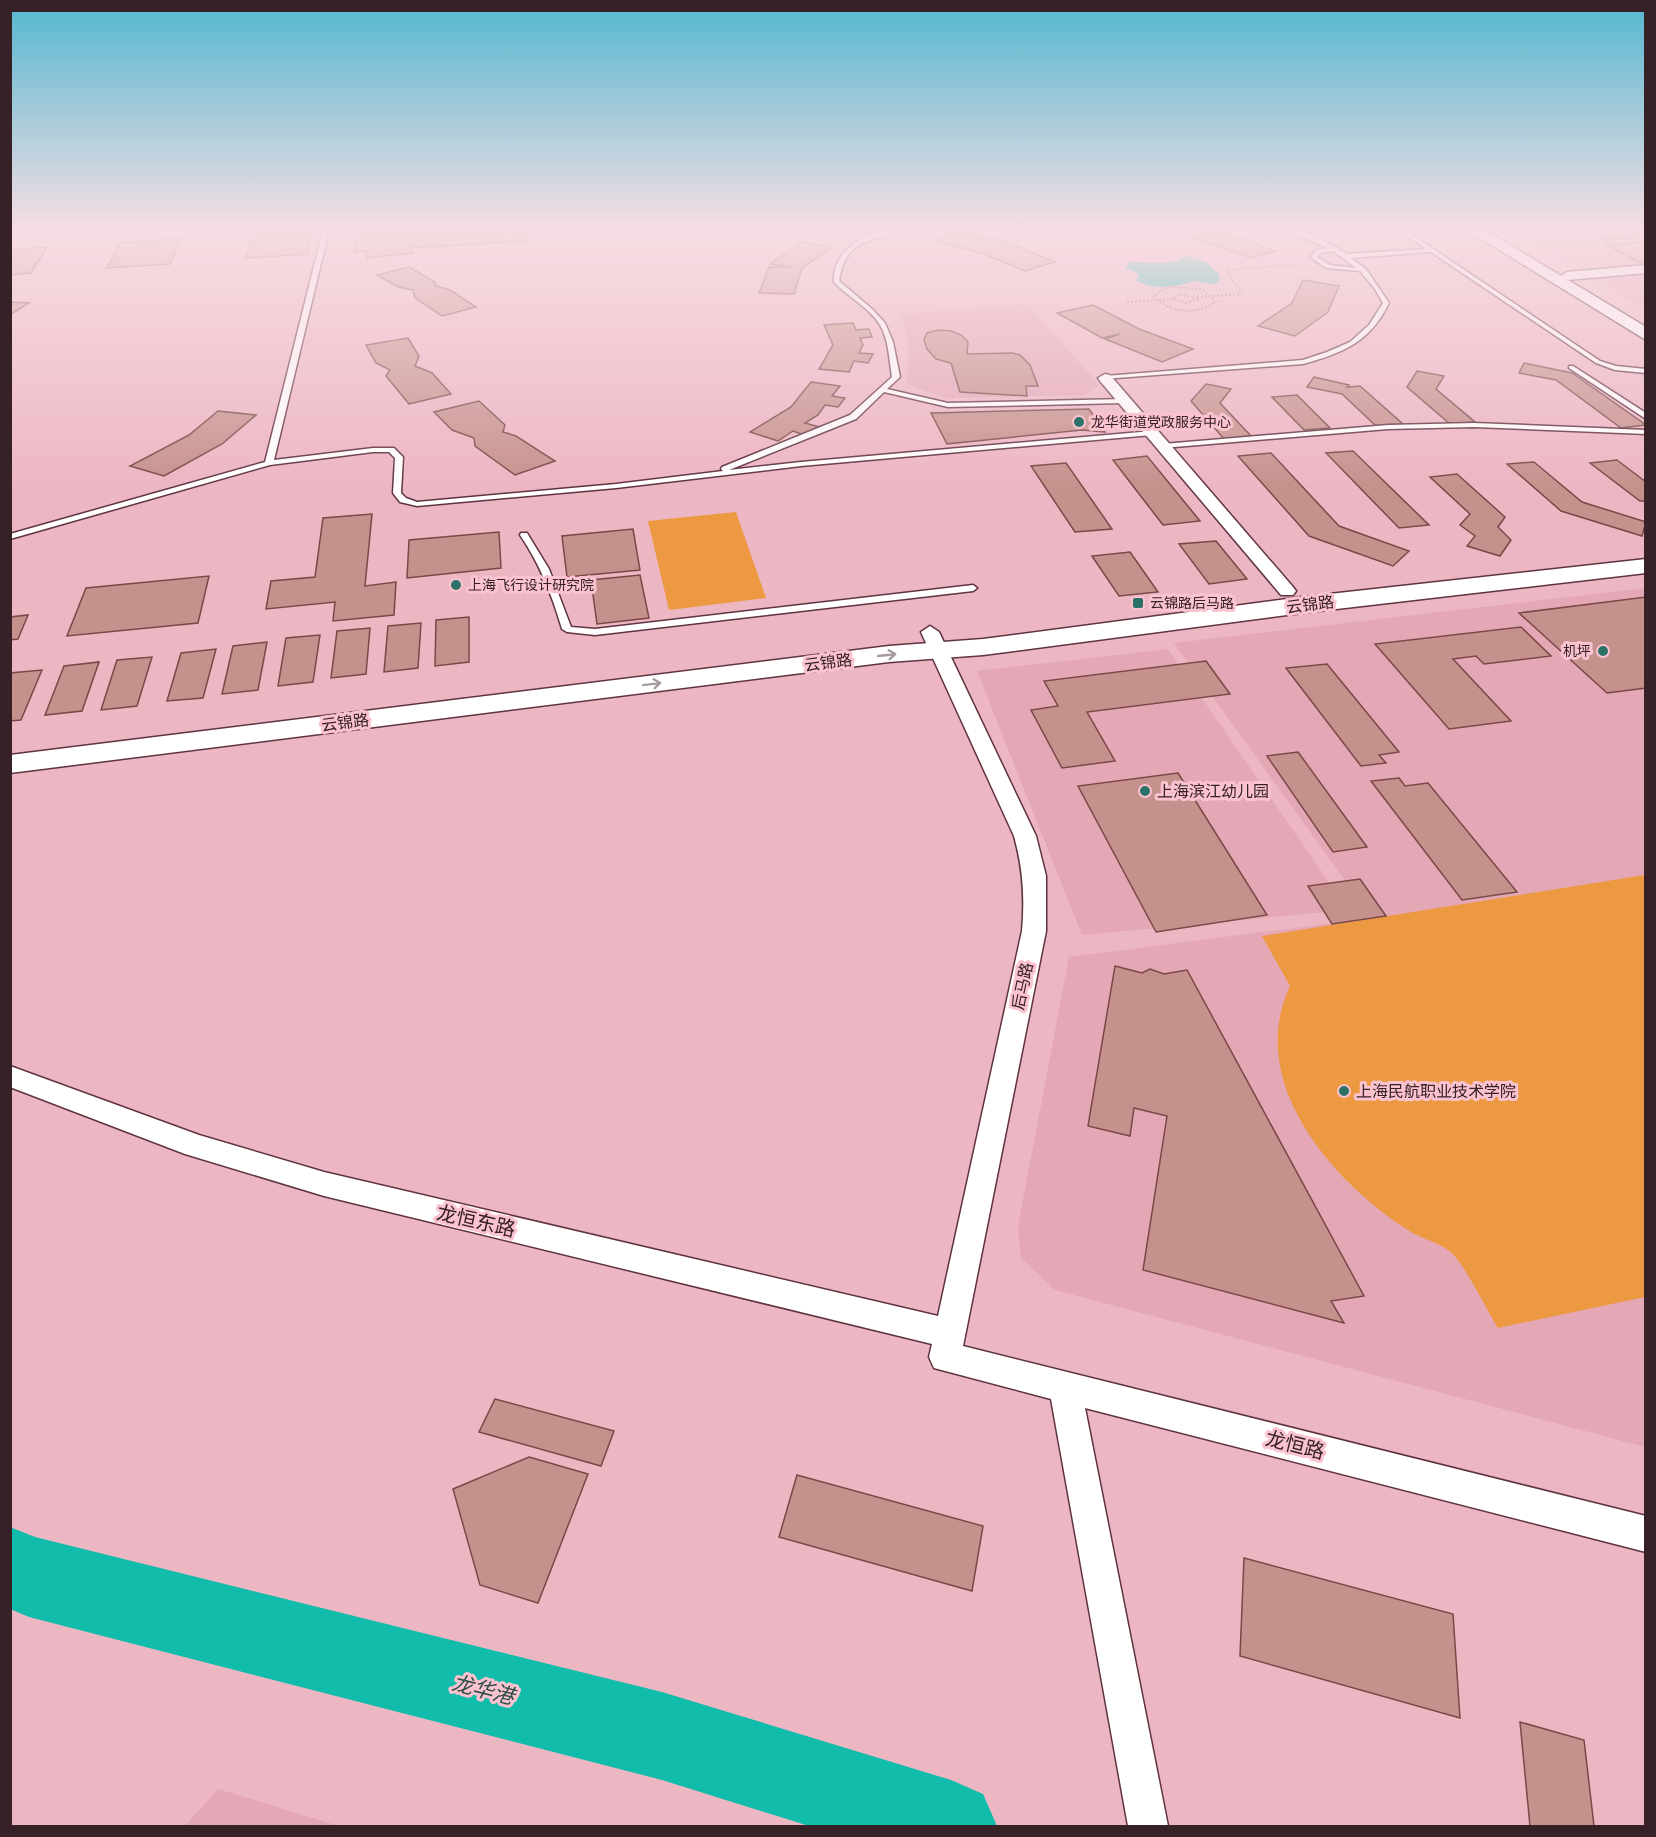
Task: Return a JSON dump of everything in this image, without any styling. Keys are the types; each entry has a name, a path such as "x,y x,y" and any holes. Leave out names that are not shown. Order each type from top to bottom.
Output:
{"main road":[{"path":"1615,316 1646,335"},
{"name":"云锦路","path":"10,764 934,641 1287,591 1646,551"},
{"name":"云锦路","path":"10,746 560,679 716,656 934,641 1646,566"}],"street":[{"path":"1105,378 1287,591"},
{"name":"后马路","path":"934,641 1020,822 1031,850 1036,875 1037,900 1034,931 948,1345"},
{"name":"龙恒东路","path":"10,1076 195,1146 324,1185 948,1345"},
{"name":"龙恒路","path":"948,1345 1065,1387 1646,1534"},
{"path":"1065,1387 1148,1827"}],"lane":[{"path":"269,463 305,316"},
{"path":"710,476 853,417 896,377 885,329 874,316"},
{"path":"1105,378 1303,362 1334,353 1359,339 1378,321 1380,316"},
{"path":"1529,316 1598,362 1615,368 1646,371"},
{"path":"1571,366 1646,417"},
{"path":"882,390 948,405 1124,401"},
{"path":"1163,446 1388,427 1474,425 1646,432"},
{"path":"10,537 269,463 373,450 391,450 399,457 397,493 403,500 417,504 710,476 801,464 1152,433"},
{"path":"524,535 540,556 553,582 567,629 595,632 973,588"}],"shaded area":[{"path":"901,316 1038,316 1099,385 1084,395 946,398 907,384 909,347"},
{"path":"736,512 766,598 669,610 648,521"},
{"name":"上海民航职业技术学院","path":"1645,588 1645,1447 1055,1290 1021,1258 1018,1226 1069,957 1372,918 1174,643"},
{"name":"上海滨江幼儿园","path":"1168,649 1348,910 1082,935 977,671"},
{"path":"1645,875 1645,1297 1498,1328 1453,1254 1413,1233 1379,1209 1351,1185 1325,1157 1304,1126 1288,1092 1279,1058 1279,1022 1290,986 1262,936"},
{"path":"218,1789 339,1826 185,1826"}],"building":[{"path":"1062,316 1114,316 1139,329 1193,349 1162,362 1105,339 1120,334 1102,338"},
{"path":"1273,316 1323,316 1295,336 1258,326"},
{"path":"853,323 856,330 869,329 872,337 860,338 863,345 859,353 873,354 868,363 854,361 849,372 819,369 833,345 824,325"},
{"path":"938,330 961,335 968,342 967,354 1012,353 1020,355 1030,365 1038,386 1026,386 1027,396 960,392 951,363 936,359 927,349 924,340 927,333"},
{"path":"408,338 419,356 415,366 432,373 451,394 409,404 386,376 390,370 376,363 366,345"},
{"path":"1524,363 1572,373 1646,425 1621,428 1556,380 1519,373"},
{"path":"1417,371 1444,376 1436,389 1475,422 1450,424 1407,387"},
{"path":"1314,377 1349,385 1347,387 1360,386 1403,424 1377,427 1342,394 1307,387"},
{"path":"811,382 840,386 832,396 845,398 838,407 825,405 818,415 805,423 820,427 807,436 793,431 778,441 750,432 791,407"},
{"path":"1206,384 1231,389 1220,403 1251,436 1224,439 1191,401"},
{"path":"1297,395 1330,428 1304,430 1272,397"},
{"path":"479,401 505,425 503,432 516,436 555,461 515,475 475,446 474,438 452,430 434,412"},
{"path":"1089,409 1105,432 1082,430 947,444 931,413"},
{"path":"218,411 256,415 222,444 164,476 130,466 189,435"},
{"path":"1353,451 1429,525 1399,528 1326,453"},
{"path":"1271,453 1339,526 1409,551 1393,566 1309,536 1238,456"},
{"path":"1147,456 1200,521 1163,525 1113,460"},
{"path":"1617,460 1646,482 1646,501 1640,501 1590,463"},
{"path":"1534,462 1582,502 1646,522 1642,536 1561,511 1507,464"},
{"path":"1066,463 1112,529 1075,532 1031,466"},
{"path":"1457,474 1505,517 1498,527 1511,540 1500,556 1467,546 1475,536 1460,525 1470,514 1430,477"},
{"path":"372,514 365,586 396,582 394,615 333,621 335,602 266,609 271,581 315,577 323,518"},
{"path":"633,529 640,570 567,577 562,536"},
{"path":"499,532 501,568 407,578 409,540"},
{"path":"1216,541 1247,579 1209,584 1179,544"},
{"path":"1130,552 1158,592 1119,596 1092,556"},
{"path":"640,575 649,618 597,624 591,580"},
{"path":"209,576 198,623 67,636 86,588"},
{"name":"机坪","path":"1646,597 1646,688 1607,693 1519,613"},
{"path":"28,615 18,639 10,640 10,617"},
{"path":"469,617 469,662 435,666 436,620"},
{"path":"421,623 418,668 384,672 388,626"},
{"path":"1521,627 1551,656 1484,664 1476,656 1453,659 1511,721 1449,729 1375,644"},
{"path":"370,628 366,674 331,678 337,631"},
{"path":"320,635 313,682 278,686 286,638"},
{"path":"267,642 258,690 222,694 233,646"},
{"path":"216,649 203,698 167,701 181,653"},
{"path":"152,657 137,706 101,710 117,660"},
{"path":"1206,661 1230,694 1087,712 1115,761 1062,768 1031,710 1058,706 1044,681"},
{"path":"99,662 82,711 45,715 64,666"},
{"path":"1327,664 1399,752 1379,755 1386,763 1361,766 1286,668"},
{"path":"42,670 21,720 10,721 10,673"},
{"path":"1298,752 1367,847 1333,852 1267,756"},
{"path":"1178,773 1267,915 1156,932 1078,786"},
{"path":"1399,778 1405,786 1428,783 1517,892 1462,900 1371,781"},
{"path":"1360,879 1386,916 1332,924 1308,886"},
{"path":"1115,966 1142,973 1150,969 1164,974 1187,970 1364,1296 1331,1301 1344,1323 1143,1270 1167,1116 1134,1108 1130,1136 1088,1126"},
{"path":"495,1399 614,1431 601,1466 479,1432"},
{"path":"529,1457 588,1474 538,1603 480,1585 453,1489"},
{"path":"797,1475 983,1526 972,1591 779,1537"},
{"path":"1244,1558 1453,1614 1460,1718 1240,1656"},
{"path":"1520,1722 1584,1740 1594,1826 1530,1826"}],"waterway":[{"name":"龙华港","path":"10,1567 29,1576 662,1736 951,1826"}],"place":[{"name":"龙华街道党政服务中心","path":"1079,422"},
{"name":"上海飞行设计研究院","path":"456,585"},
{"name":"云锦路后马路","path":"1138,603"},
{"name":"机坪","path":"1603,651"},
{"name":"上海滨江幼儿园","path":"1145,791"},
{"name":"上海民航职业技术学院","path":"1344,1091"}]}
